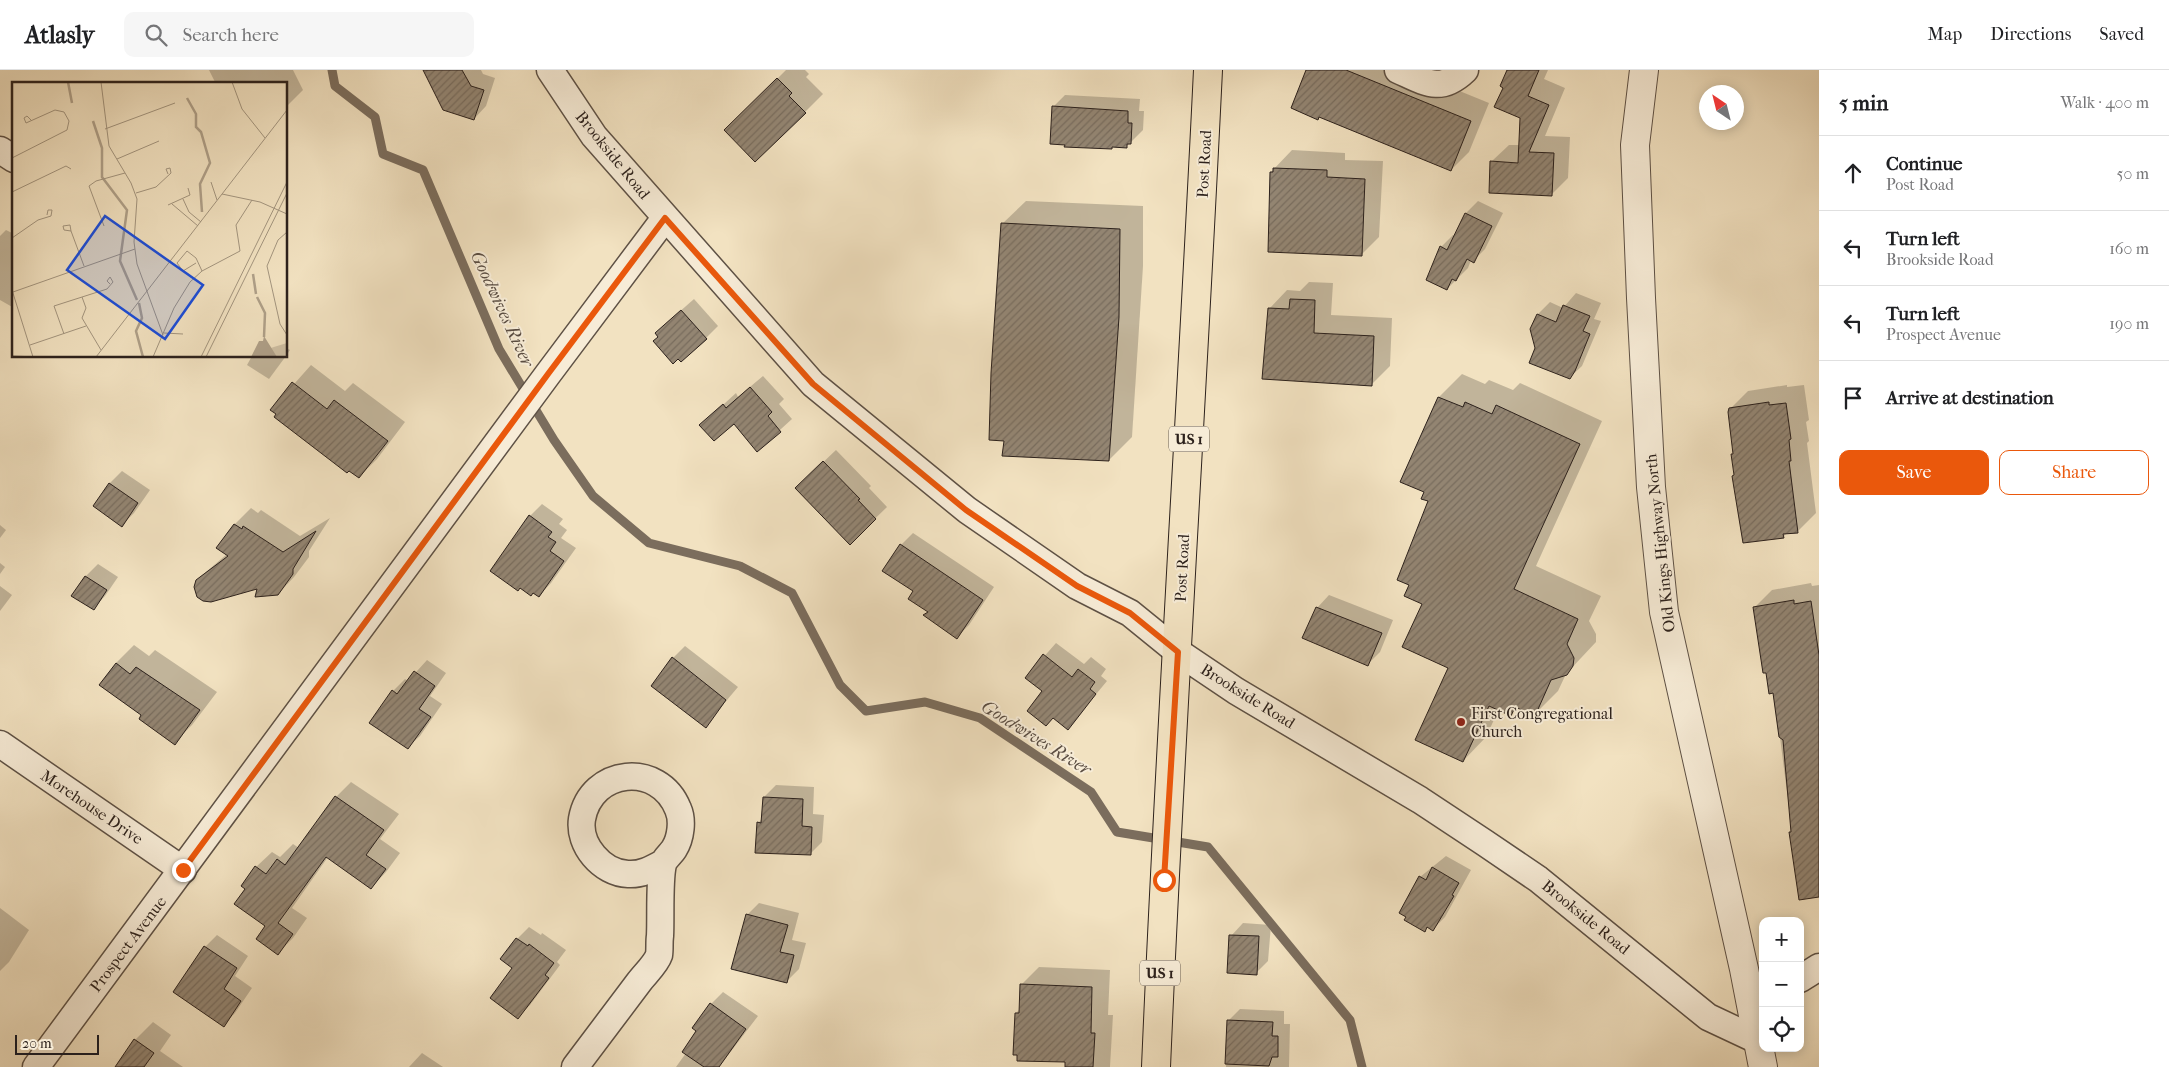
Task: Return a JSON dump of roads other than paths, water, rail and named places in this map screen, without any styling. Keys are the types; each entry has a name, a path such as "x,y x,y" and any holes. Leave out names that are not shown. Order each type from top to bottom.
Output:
{"main road":[{"name":"Post Road","path":"1156,1067 1164,880 1178,652 1208,70"}],"street":[{"name":"Brookside Road","path":"550,70 594,136 813,384 966,510 1077,586 1130,613 1178,652 1236,691 1420,800 1485,843 1538,879 1708,1016 1757,1040"},
{"path":"1398,70 1433,86 1454,81 1465,70"},
{"name":"Old Kings Highway North","path":"1644,70 1635,145 1640,289 1651,487 1663,603 1757,1005 1757,1040 1763,1067"},
{"path":"0,150 12,157"},
{"name":"Prospect Avenue","path":"36,1067 665,218"},
{"name":"Morehouse Drive","path":"0,744 183,870"},
{"path":"575,1067 659,955 663,863"},
{"path":"1804,976 1819,967"}],"waterway":[{"name":"Goodwives River","path":"332,70 335,86 375,117 383,154 423,170 499,349 554,440 593,496 649,543 740,566 792,593 840,685 866,711 925,702 980,718 1091,792 1117,832 1208,847 1350,1020 1362,1067"}],"place":[{"name":"First Congregational Church","path":"1461,722"}]}
